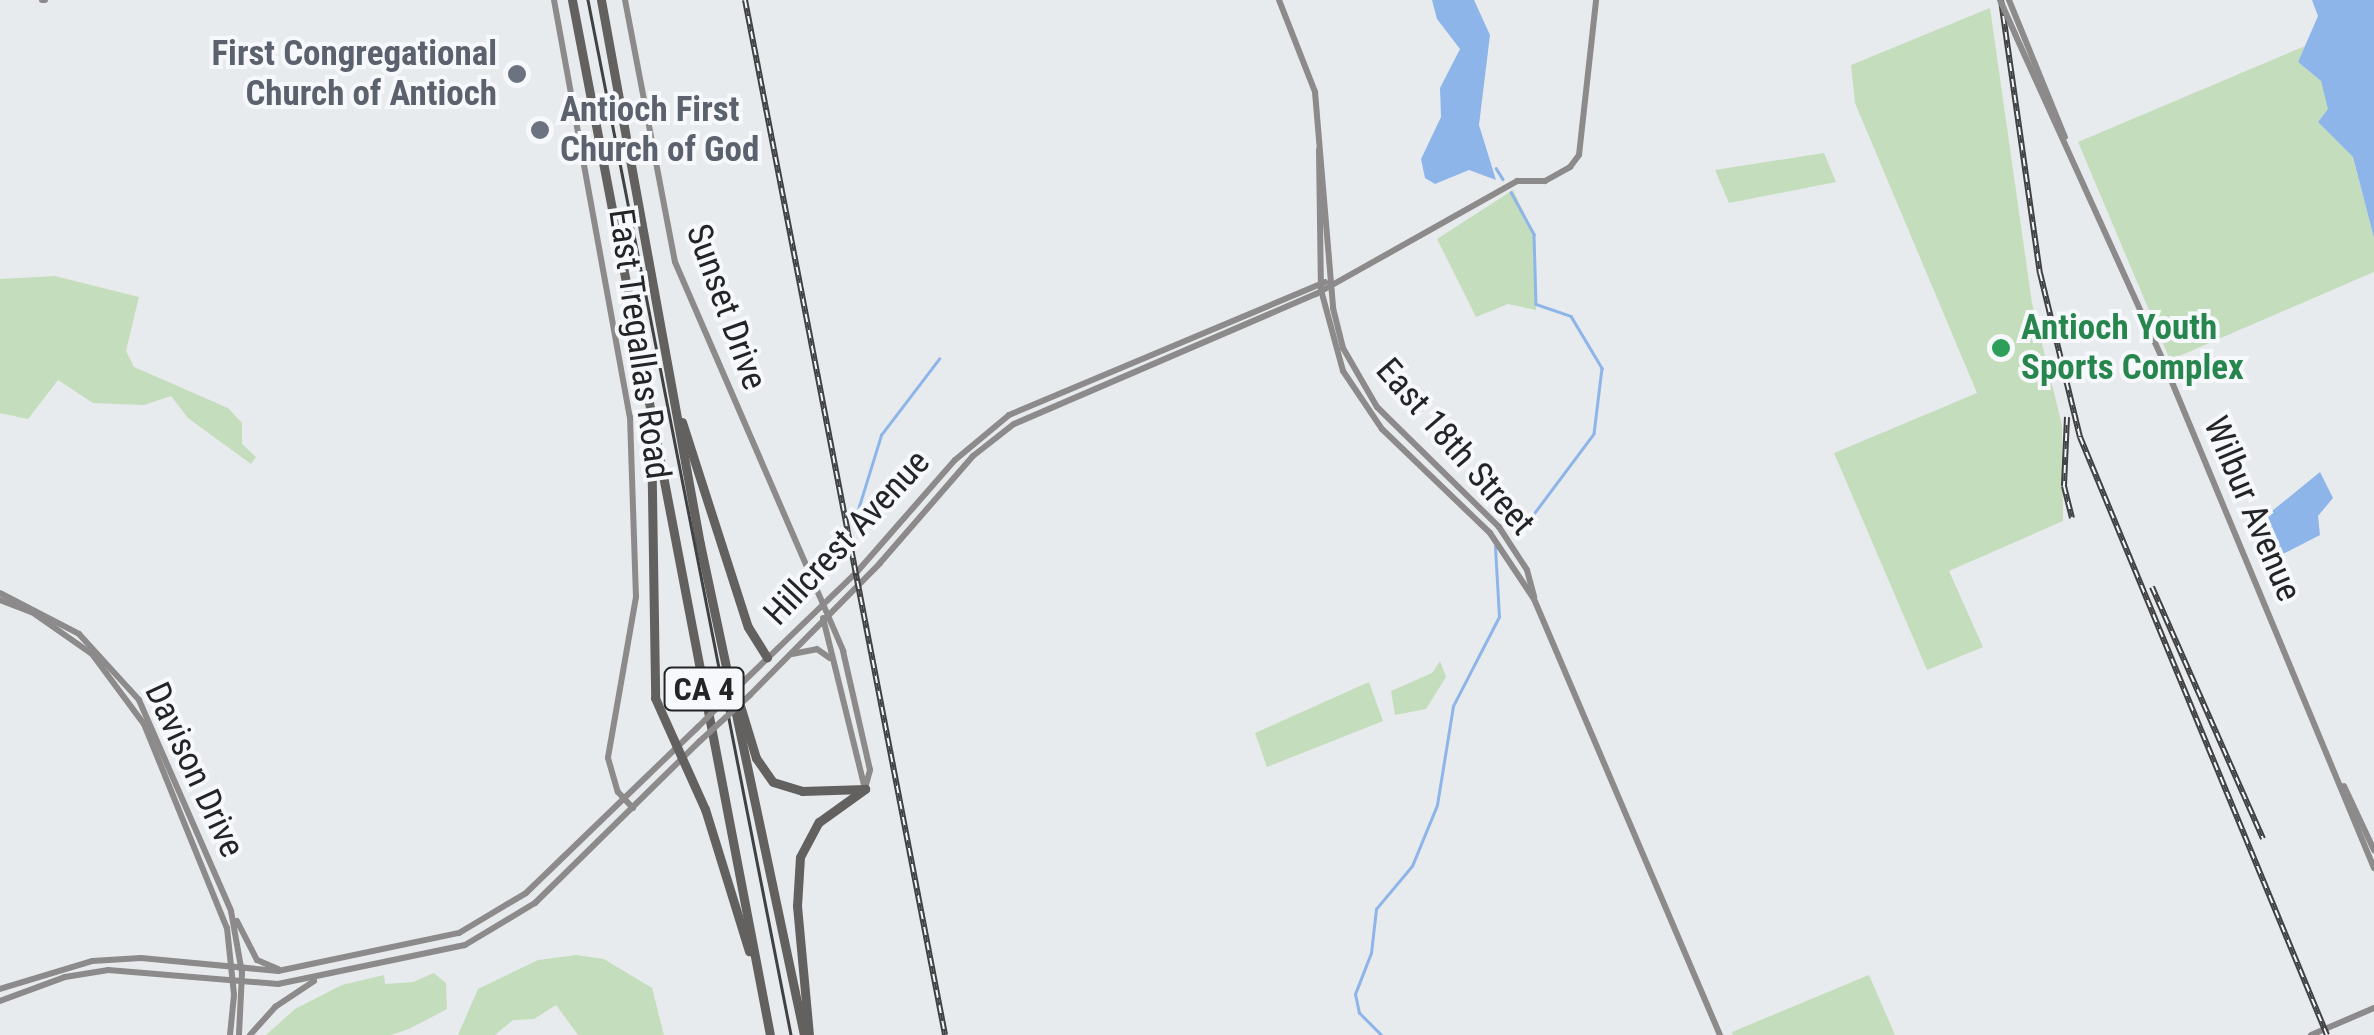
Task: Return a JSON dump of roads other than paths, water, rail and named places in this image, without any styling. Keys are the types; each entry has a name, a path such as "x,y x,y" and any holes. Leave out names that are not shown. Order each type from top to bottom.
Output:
{"highway":[{"name":"CA 4","path":"572,0 770,1035"},
{"name":"CA 4","path":"601,0 718,632 806,1035"},
{"path":"666,365 722,552 748,627 767,658"},
{"path":"652,412 655,698 674,748 705,808 736,921 757,966"},
{"path":"718,632 752,748 768,777 794,790 865,789"},
{"path":"806,1035 796,891 800,857 824,817 865,789"}],"main road":[{"name":"East Tregallas Road","path":"554,0 616,320 633,449 636,597 608,758 632,808"},
{"name":"Sunset Drive","path":"625,0 675,262 825,617"},
{"name":"East 18th Street","path":"1280,0 1315,92 1339,336 1364,387 1397,429 1499,527 1527,570 1534,598 1720,1035"},
{"name":"Hillcrest Avenue","path":"0,989 63,966 116,959 237,972 287,970 454,935 499,915 822,606 955,460 1009,415 1331,282 1516,181 1558,177 1578,155 1596,0"},
{"name":"Wilbur Avenue","path":"2000,0 2067,143 2374,850"},
{"name":"Wilbur Avenue","path":"2010,0 2018,32"},
{"name":"East 18th Street","path":"1320,150 1321,286 1333,349 1352,390 1382,429 1490,533 1534,598"},
{"name":"Hillcrest Avenue","path":"0,1001 66,977 108,970 233,984 320,978 454,949 506,926 750,695 974,456 1014,424 1321,286"},
{"name":"Davison Drive","path":"0,596 80,634 139,700 232,911 237,972"},
{"name":"Davison Drive","path":"0,596 72,638 133,704 220,906 237,972"},
{"path":"825,617 865,789"},
{"path":"825,617 854,685 870,770 865,789"},
{"path":"787,656 818,649 834,662"},
{"name":"Wilbur Avenue","path":"2343,785 2374,868"},
{"path":"232,911 257,960 287,970"},
{"path":"230,1035 237,972"},
{"path":"237,972 243,984 239,1035"},
{"path":"250,1035 280,1003 320,978"},
{"path":"2311,1035 2374,1008"}],"water":[{"path":"1432,0 1474,0 1490,35 1479,125 1496,180 1469,170 1435,184 1425,178 1421,159 1441,117 1440,88 1460,49 1437,19"},
{"path":"2312,0 2374,0 2374,238 2353,157 2318,122 2328,109 2321,81 2298,62 2318,16"},
{"path":"2320,472 2333,498 2318,516 2320,535 2275,558 2261,520"}],"waterway":[{"path":"1496,168 1503,179"},
{"path":"1511,192 1534,234 1536,304 1571,316 1602,368 1594,434 1520,533"},
{"path":"856,516 881,435 939,359"},
{"path":"1381,1035 1359,1013 1355,994 1371,953 1376,909 1412,866 1437,805 1453,706 1499,617 1495,547"}],"tram line":[{"path":"588,0 791,1035"}],"railway":[{"path":"745,0 945,1035"},
{"path":"2001,0 2040,273 2080,437 2327,1035"},
{"path":"2067,417 2064,486 2072,518"},
{"path":"2152,587 2263,839"}],"place":[{"name":"First Congregational Church of Antioch","path":"517,74"},
{"name":"Antioch First Church of God","path":"540,130"},
{"name":"Antioch Youth Sports Complex","path":"2001,348"}]}
